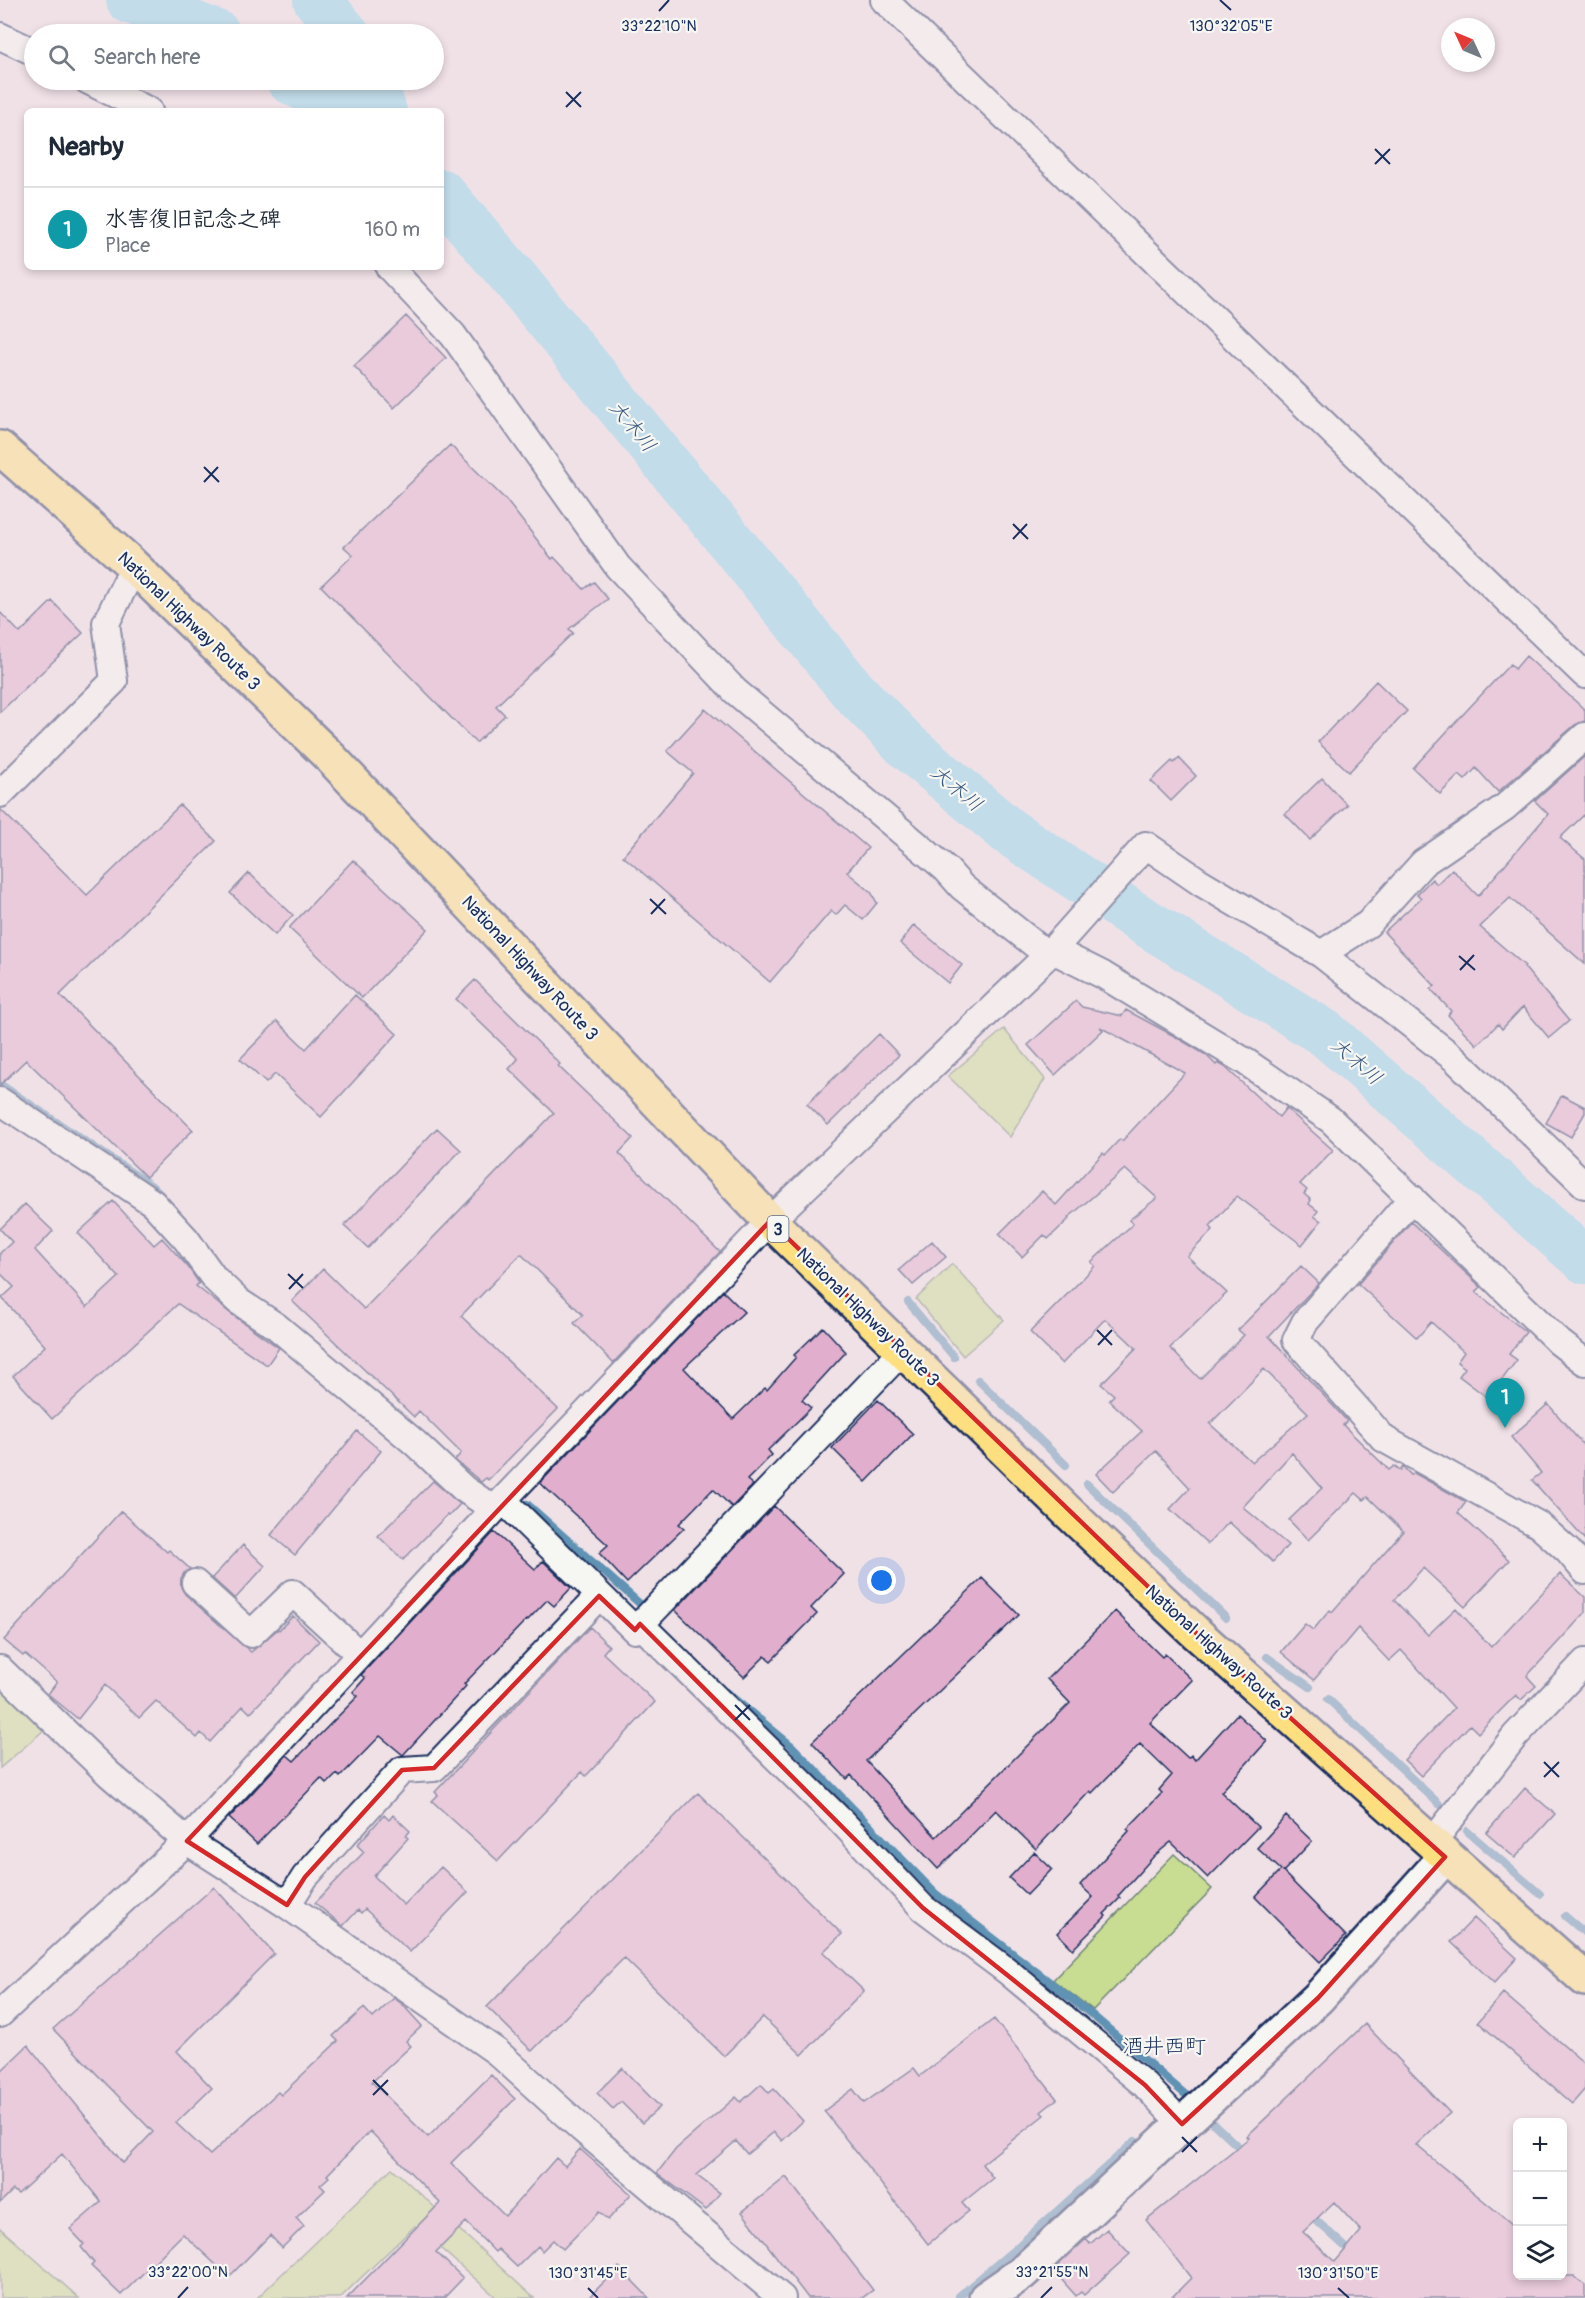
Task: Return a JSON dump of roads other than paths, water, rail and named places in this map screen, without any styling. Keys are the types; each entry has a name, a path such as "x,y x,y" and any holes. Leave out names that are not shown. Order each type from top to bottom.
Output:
{"highway":[{"name":"National Highway Route 3","path":"0,448 134,566 329,756 770,1221 902,1351 1195,1632 1585,1979"}],"street":[{"path":"884,0 1585,675"},
{"path":"0,36 24,47"},
{"path":"107,90 143,108"},
{"path":"391,270 453,335 618,567 735,691 946,869 962,887 1051,953 1103,975 1246,1062 1331,1120 1559,1342 1585,1362"},
{"path":"0,794 114,681 106,623 134,566"},
{"path":"1321,954 1368,924 1423,863 1504,807 1585,736"},
{"path":"0,2014 187,1841 499,1504 770,1221 1051,953 1146,845 1200,882 1321,954 1455,1059 1585,1185"},
{"path":"0,1101 153,1203 186,1239 214,1278 238,1301 276,1326 415,1443 464,1489 499,1504 635,1630 902,1351"},
{"path":"1412,1198 1305,1322 1296,1340 1384,1439 1539,1525 1568,1551 1585,1571"},
{"path":"195,1583 250,1634 293,1593 359,1654"},
{"path":"288,1905 305,1877 402,1770 434,1768 599,1596"},
{"path":"640,1624 842,1822 923,1908 1006,1970 1145,2085 1182,2124"},
{"path":"986,2298 1022,2273 1318,1998 1438,1850 1515,1736 1585,1662"},
{"path":"0,1669 109,1774 187,1841 288,1905 497,2052 582,2129 782,2298"}],"waterway":[{"name":"大木川","path":"130,0 191,24"},
{"path":"317,0 337,24"},
{"name":"大木川","path":"309,90 343,108"},
{"path":"376,90 382,108"},
{"name":"大木川","path":"444,196 515,279 854,692 906,745 1008,831 1134,915 1326,1034 1585,1260"},
{"path":"0,1084 152,1186 162,1196"},
{"path":"908,1302 954,1357"},
{"path":"978,1380 1066,1465"},
{"path":"1087,1484 1226,1618"},
{"path":"527,1504 639,1603"},
{"path":"1267,1657 1310,1687"},
{"path":"726,1692 792,1746 936,1894 1091,2014 1186,2095"},
{"path":"1328,1699 1439,1804"},
{"path":"1467,1831 1540,1894"},
{"path":"1565,1916 1585,1933"},
{"path":"1213,2123 1246,2154"},
{"path":"959,2296 1135,2141"},
{"path":"1307,2212 1353,2254"}],"place":[{"name":"水害復旧記念之碑","path":"1505,1428"}],"district":[{"name":"酒井西町","path":"1164,2046"}]}
